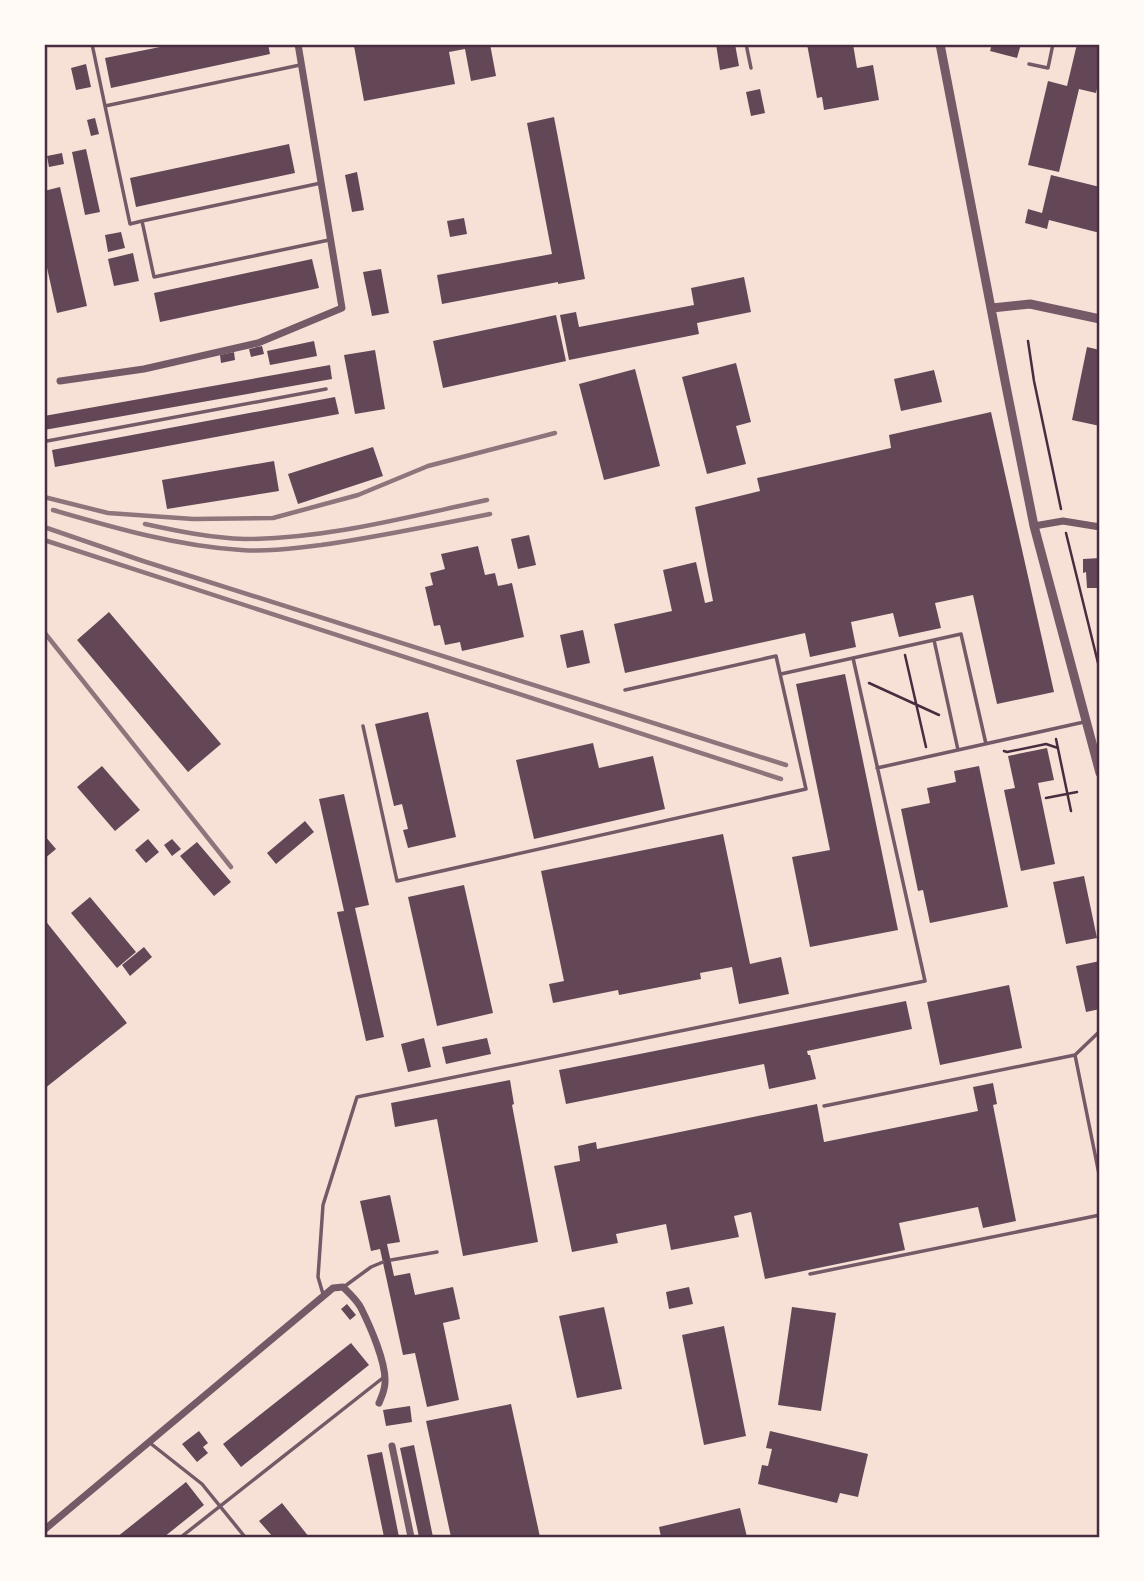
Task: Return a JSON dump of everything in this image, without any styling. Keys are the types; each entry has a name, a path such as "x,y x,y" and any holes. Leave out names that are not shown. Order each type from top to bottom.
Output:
{"street":[{"path":"60,381 144,369 258,343 342,308 299,44"},
{"path":"940,44 1034,526 1086,722 1095,738 1100,773"},
{"path":"992,307 1030,304 1100,319"},
{"path":"1034,526 1063,520 1100,527"},
{"path":"44,1530 332,1288 343,1287 361,1307 381,1356 385,1376 379,1403"},
{"path":"392,1446 411,1537"}],"lane":[{"path":"92,44 130,223 321,183"},
{"path":"746,44 751,68"},
{"path":"1029,64 1048,68 1054,44"},
{"path":"105,106 302,64"},
{"path":"142,221 154,278 331,240"},
{"path":"44,439 47,441 326,389"},
{"path":"780,674 961,634 986,744"},
{"path":"934,640 958,750"},
{"path":"363,726 397,881 806,789 776,656 625,690"},
{"path":"324,1294 318,1277 323,1205 357,1097 925,981 853,658"},
{"path":"877,768 1086,722"},
{"path":"824,1106 1075,1055 1100,1031"},
{"path":"1075,1055 1100,1179"},
{"path":"810,1275 1100,1215"},
{"path":"391,1260 437,1252"},
{"path":"343,1287 371,1267 383,1262"},
{"path":"181,1537 385,1376"},
{"path":"148,1442 202,1484 245,1537"}],"path":[{"path":"1028,341 1063,520 1100,671"},
{"path":"903,647 928,757"},
{"path":"857,677 952,721"},
{"path":"1054,729 1071,811"},
{"path":"1007,752 1046,744 1058,748"},
{"path":"1046,798 1077,792"}],"building":[{"path":"175,44 268,44 270,54 111,88 105,58"},
{"path":"490,44 496,76 471,81 465,49 449,52 455,84 364,101 354,46"},
{"path":"716,44 735,44 739,66 720,70"},
{"path":"807,44 853,44 857,68 873,65 879,100 824,110 822,97 817,98"},
{"path":"992,44 1021,44 1017,58 990,51"},
{"path":"1077,44 1100,44 1100,75 1096,93 1079,89 1059,172 1028,165 1048,81 1067,86"},
{"path":"86,64 91,87 76,90 71,68"},
{"path":"760,89 765,113 751,116 746,92"},
{"path":"554,117 585,279 442,304 437,275 552,254 527,123"},
{"path":"95,118 99,134 91,136 87,120"},
{"path":"289,144 295,173 136,207 130,178"},
{"path":"86,149 100,212 85,215 72,152"},
{"path":"62,153 64,164 49,167 47,156"},
{"path":"357,172 364,210 352,212 345,175"},
{"path":"1051,175 1100,187 1100,233 1049,220 1047,229 1025,223 1028,209 1042,213"},
{"path":"60,187 87,306 57,313 44,254 44,191"},
{"path":"464,218 467,234 450,237 447,221"},
{"path":"121,232 125,248 108,252 105,235"},
{"path":"133,253 139,281 114,286 108,259"},
{"path":"312,259 319,288 160,322 154,293"},
{"path":"381,269 389,313 372,316 363,272"},
{"path":"744,277 751,312 697,323 699,334 569,360 560,315 576,312 579,327 694,305 691,288"},
{"path":"556,315 566,361 443,388 433,341"},
{"path":"314,341 317,356 270,365 267,351"},
{"path":"262,346 264,354 251,357 249,349"},
{"path":"1087,347 1100,350 1100,426 1072,420"},
{"path":"375,350 385,409 355,414 344,355"},
{"path":"234,352 235,360 221,363 220,355"},
{"path":"736,363 751,422 736,426 746,464 707,474 682,377"},
{"path":"330,365 332,379 44,430 44,416"},
{"path":"635,369 660,466 604,480 579,384"},
{"path":"934,370 942,402 901,411 894,379"},
{"path":"335,397 339,414 55,467 52,450"},
{"path":"991,412 1054,692 997,704 973,595 935,603 941,628 899,637 893,613 851,622 856,647 810,657 805,633 625,673 614,624 672,611 663,570 696,562 705,603 713,601 695,507 760,491 757,478 891,448 889,435"},
{"path":"373,447 383,476 298,504 288,474"},
{"path":"274,461 279,491 167,509 162,480"},
{"path":"529,535 536,565 518,569 511,539"},
{"path":"478,546 485,575 495,573 498,586 512,583 524,637 462,651 460,642 445,645 440,625 434,626 425,587 433,585 430,573 445,569 441,554"},
{"path":"1100,558 1100,588 1087,588 1083,559"},
{"path":"109,612 221,744 188,772 77,640"},
{"path":"583,630 590,663 567,668 560,635"},
{"path":"845,674 898,930 810,947 792,857 830,850 796,684"},
{"path":"428,712 456,837 408,848 403,830 408,829 402,804 394,806 375,724"},
{"path":"593,743 599,768 653,756 665,809 534,839 516,760"},
{"path":"1047,748 1054,780 1038,783 1055,864 1021,871 1004,790 1015,788 1008,756"},
{"path":"102,766 140,810 115,831 77,787"},
{"path":"979,766 1008,907 930,923 923,890 918,891 901,809 930,803 927,788 956,782 954,771"},
{"path":"344,794 369,905 355,908 384,1037 366,1041 337,912 344,911 319,799"},
{"path":"305,821 314,832 276,864 267,853"},
{"path":"723,834 750,964 781,957 789,994 739,1004 732,967 700,973 701,979 619,995 618,990 553,1003 549,984 564,981 541,871"},
{"path":"44,835 56,849 44,859"},
{"path":"148,839 159,852 146,863 135,850"},
{"path":"172,839 181,849 172,856 164,845"},
{"path":"197,842 231,882 214,896 180,856"},
{"path":"1084,876 1097,938 1066,944 1053,882"},
{"path":"464,885 493,1013 437,1026 408,897"},
{"path":"90,897 136,952 117,968 71,913"},
{"path":"44,919 127,1023 44,1089"},
{"path":"144,947 152,957 130,976 122,965"},
{"path":"1100,961 1100,1009 1086,1012 1076,966"},
{"path":"1009,985 1022,1048 940,1065 927,1002"},
{"path":"906,1001 912,1029 807,1051 816,1079 769,1089 764,1064 566,1104 559,1070"},
{"path":"424,1038 431,1067 408,1072 401,1044"},
{"path":"487,1038 491,1054 446,1064 442,1047"},
{"path":"510,1080 512,1105 538,1242 463,1256 437,1119 395,1127 391,1103"},
{"path":"993,1083 997,1104 993,1105 1016,1221 983,1228 978,1207 899,1223 905,1250 765,1279 751,1212 734,1216 739,1237 671,1250 666,1224 616,1234 618,1243 572,1252 554,1166 580,1161 578,1146 596,1142 597,1149 817,1104 824,1142 978,1111 973,1087"},
{"path":"390,1195 400,1242 387,1244 394,1276 410,1273 415,1295 453,1287 460,1319 443,1323 459,1400 427,1407 415,1353 403,1355 380,1249 371,1251 360,1201"},
{"path":"689,1287 693,1304 669,1309 666,1292"},
{"path":"347,1304 356,1315 350,1320 341,1309"},
{"path":"604,1307 622,1389 577,1398 559,1316"},
{"path":"792,1307 836,1313 821,1411 778,1405"},
{"path":"724,1326 746,1436 704,1445 682,1335"},
{"path":"351,1343 369,1365 241,1467 223,1444"},
{"path":"511,1404 540,1537 451,1537 426,1421"},
{"path":"410,1406 412,1422 386,1426 383,1410"},
{"path":"199,1431 208,1443 203,1447 208,1453 197,1462 182,1444"},
{"path":"770,1431 868,1454 858,1497 840,1493 837,1503 758,1484 762,1465 768,1466 772,1449 766,1448"},
{"path":"414,1445 433,1537 419,1537 400,1448"},
{"path":"382,1452 399,1537 384,1537 367,1455"},
{"path":"186,1482 204,1505 164,1537 117,1537"},
{"path":"282,1503 309,1537 273,1537 259,1521"},
{"path":"740,1508 747,1537 661,1537 659,1527"}],"railway":[{"path":"44,497 108,513 193,519 273,518 358,495 428,466 555,433"},
{"path":"145,524 220,537 276,538 367,526 487,500"},
{"path":"53,510 170,540 217,548 251,550 342,542 490,514"},
{"path":"44,527 143,561 786,765"},
{"path":"44,540 781,779"},
{"path":"44,632 231,867"}]}
